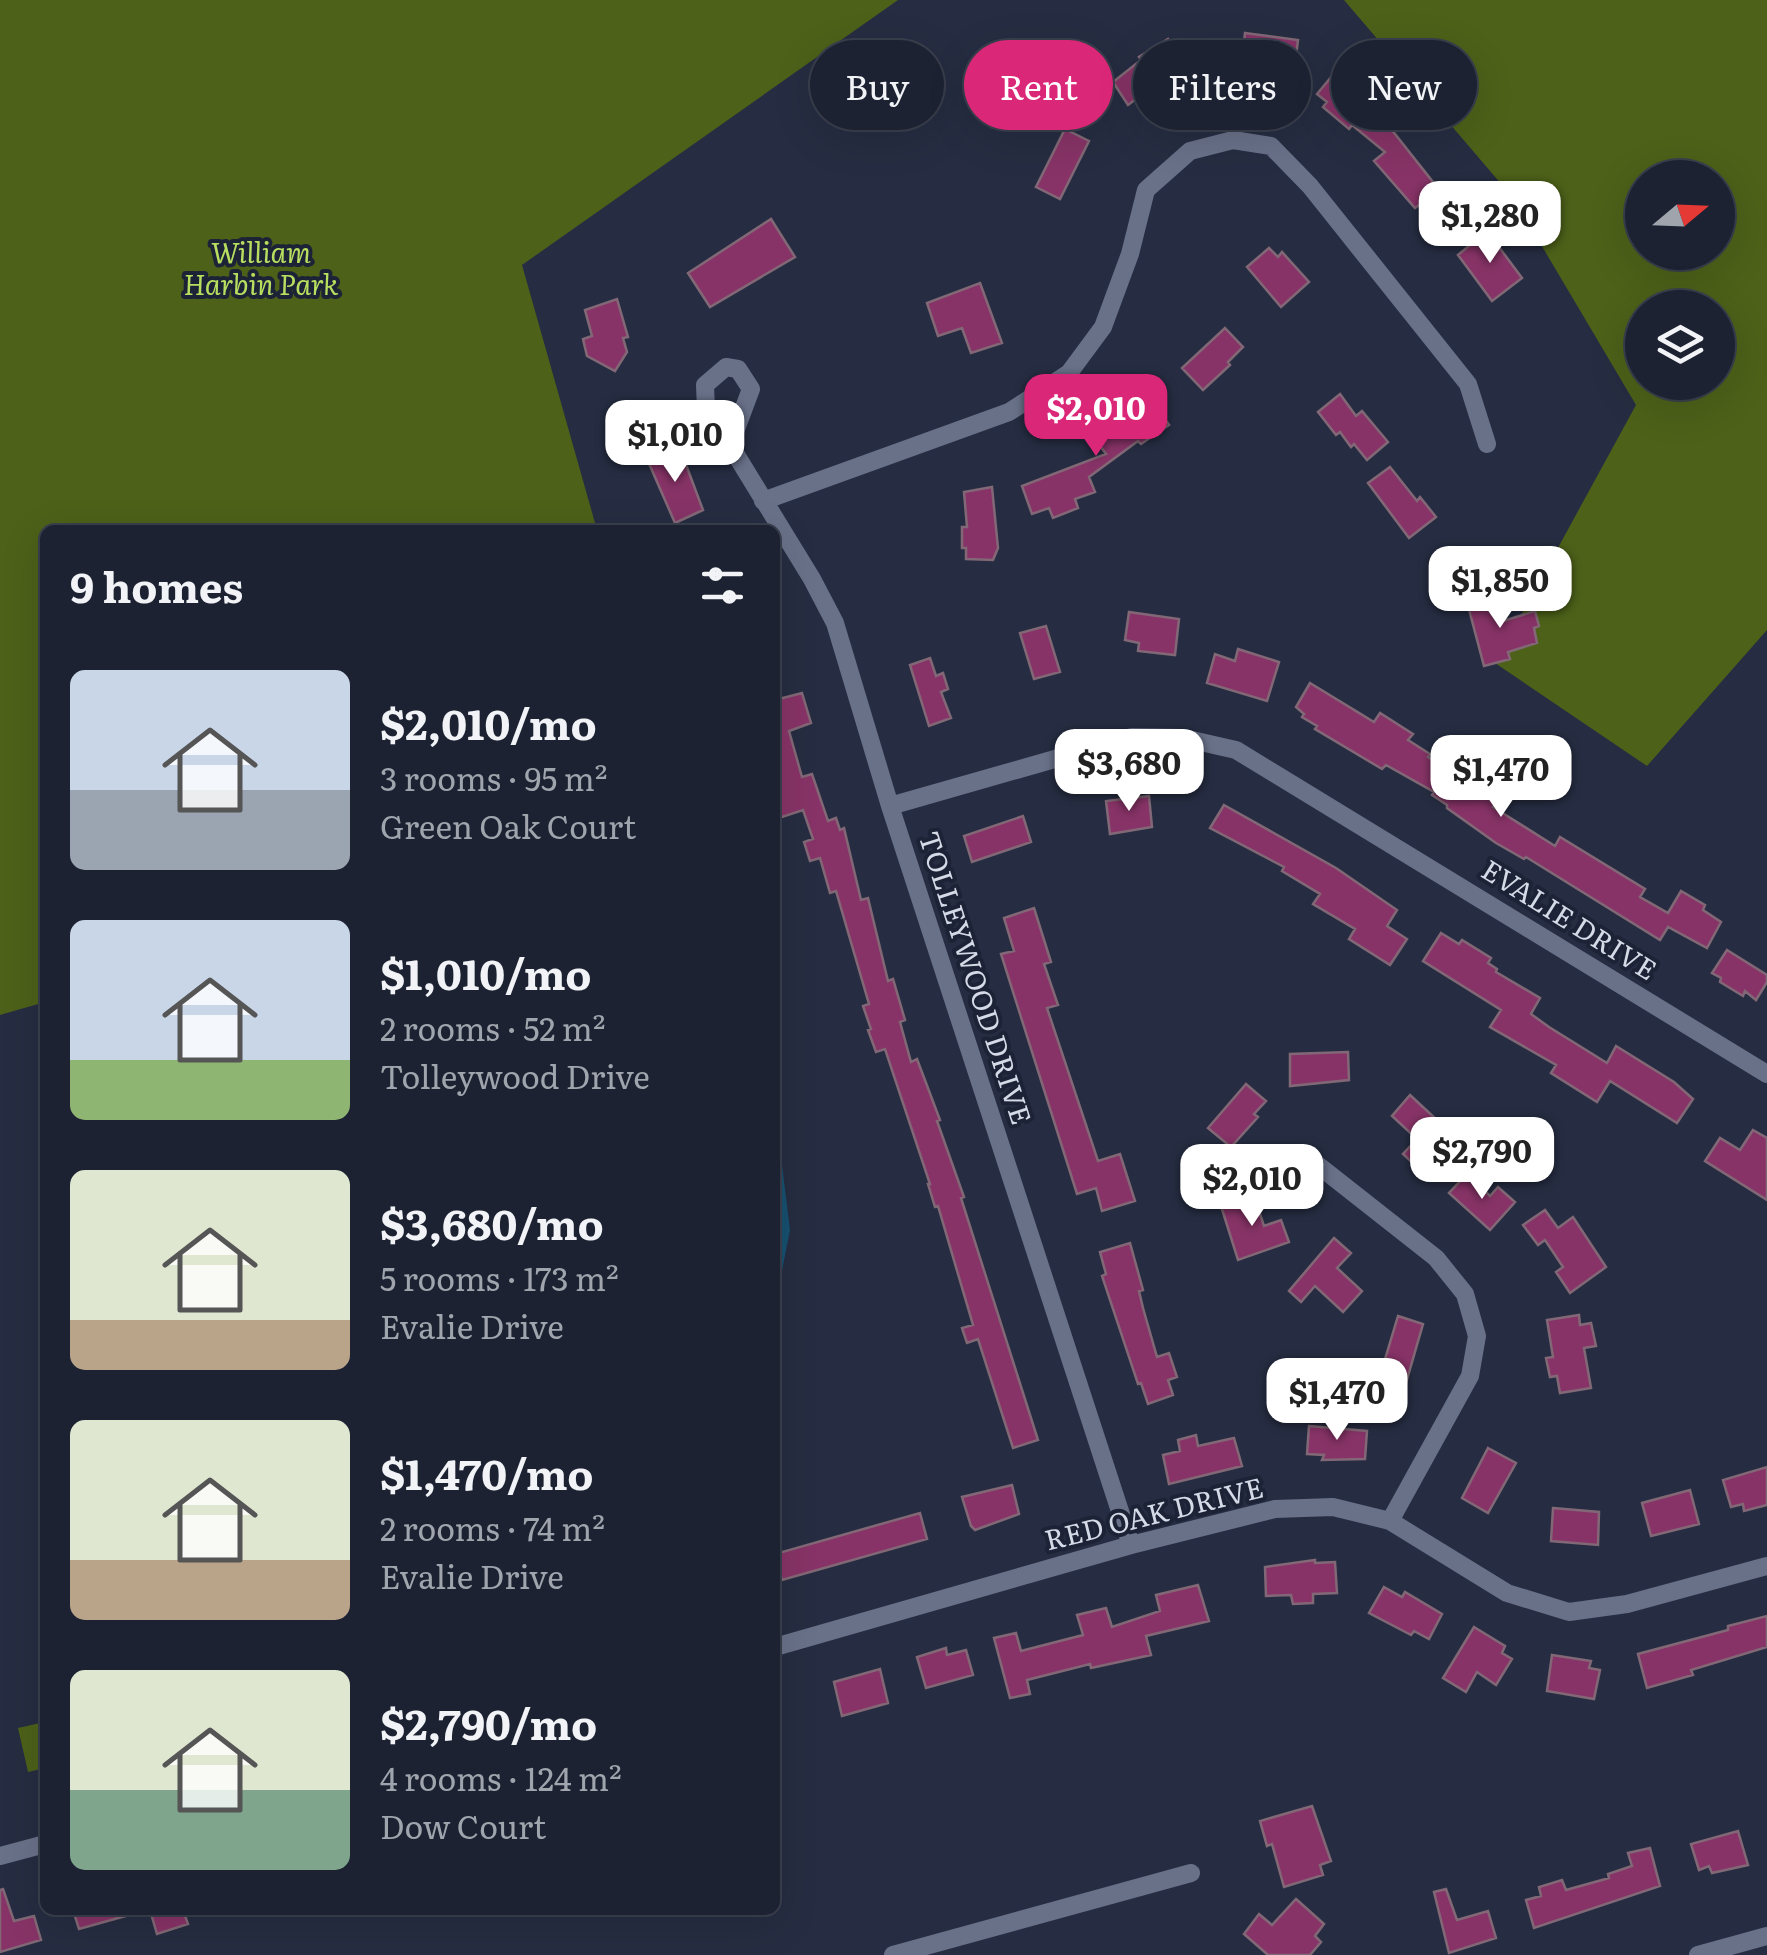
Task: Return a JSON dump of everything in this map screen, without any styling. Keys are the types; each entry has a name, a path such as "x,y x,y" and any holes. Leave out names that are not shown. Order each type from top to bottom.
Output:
{"street":[{"path":"763,501 1009,412 1069,374 1103,327 1130,254 1146,190 1190,151 1234,140 1272,146 1310,186 1468,384 1487,444"},
{"name":"TOLLEYWOOD DRIVE","path":"730,445 778,525"},
{"name":"TOLLEYWOOD DRIVE","path":"780,528 835,623 890,806 1132,1545"},
{"name":"EVALIE DRIVE","path":"890,806 1132,736 1183,738 1236,750 1767,1074"},
{"path":"1314,1162 1436,1258 1466,1294 1477,1336 1470,1376 1390,1521"},
{"name":"RED OAK DRIVE","path":"780,1646 1132,1545 1275,1509 1333,1507 1390,1521 1507,1592 1569,1612 1627,1604 1767,1566"},
{"path":"0,1856 40,1845"},
{"path":"893,1955 1190,1874"},
{"path":"1698,1955 1767,1936"}],"green space":[{"name":"William Harbin Park","path":"0,0 898,0 841,40 810,40 810,62 522,265 596,525 40,525 40,1003 0,1015"},
{"path":"1344,0 1767,0 1767,630 1647,766 1495,663 1636,405 1633,400 1735,400 1735,290 1625,290 1625,386 1514,199 1455,130 1477,130 1477,40 1378,40"},
{"path":"40,1723 40,1769 28,1772 18,1728"}],"water":[{"path":"780,1149 790,1230 780,1281"}],"building":[{"path":"1245,33 1298,40 1244,40"},
{"path":"1133,66 1133,101 1128,105 1113,82"},
{"path":"1331,77 1331,114 1323,107 1327,102 1317,94"},
{"path":"1064,130 1089,141 1060,199 1036,187"},
{"path":"1358,130 1392,130 1437,187 1440,184 1455,202 1433,218 1422,203 1415,208 1374,161 1385,152"},
{"path":"771,219 795,257 710,307 688,273"},
{"path":"1487,231 1522,278 1492,301 1458,255"},
{"path":"1269,248 1278,257 1282,252 1309,282 1281,307 1247,267"},
{"path":"980,283 1002,343 971,353 962,328 938,336 927,303"},
{"path":"617,299 628,337 623,338 627,352 615,371 587,356 583,339 592,336 585,310"},
{"path":"1225,328 1243,347 1203,390 1182,368"},
{"path":"1147,392 1169,425 1141,444 1138,441 1089,477 1095,492 1075,499 1078,508 1053,518 1049,508 1032,514 1022,486 1106,454 1093,436 1125,416 1120,410"},
{"path":"1340,394 1356,416 1362,411 1388,442 1367,460 1340,432 1336,435 1318,412"},
{"path":"674,447 681,464 685,462 703,510 675,523 647,459"},
{"path":"1390,467 1417,501 1420,497 1436,517 1409,538 1368,483"},
{"path":"992,487 998,548 993,560 966,559 966,548 962,548 962,527 967,527 964,492"},
{"path":"1493,596 1500,622 1535,611 1539,626 1534,628 1537,643 1508,652 1510,659 1484,666 1467,602"},
{"path":"1129,612 1179,619 1175,655 1138,651 1139,643 1125,640"},
{"path":"1046,626 1060,672 1034,679 1020,633"},
{"path":"1238,649 1279,662 1267,701 1207,683 1215,654 1235,661"},
{"path":"930,658 936,676 943,673 948,689 941,692 951,718 929,726 910,665"},
{"path":"1310,683 1374,722 1380,713 1413,734 1408,740 1496,803 1493,807 1555,846 1560,837 1645,889 1640,897 1668,913 1681,891 1705,905 1703,910 1721,922 1707,948 1668,927 1660,940 1526,857 1496,843 1447,808 1432,795 1434,792 1386,765 1382,769 1315,729 1317,726 1302,717 1304,714 1296,707"},
{"path":"802,693 811,723 789,731 802,777 812,774 828,821 836,818 840,830 844,828 861,900 868,898 888,981 893,979 905,1020 900,1022 911,1062 917,1059 940,1120 937,1121 1038,1440 1013,1448 978,1339 967,1343 962,1328 973,1325 885,1049 876,1052 868,1030 871,1029 863,1006 869,1004 836,891 830,893 820,858 810,861 804,842 813,839 803,810 780,818 780,699"},
{"path":"1149,796 1152,827 1110,834 1106,801"},
{"path":"1224,805 1336,868 1397,910 1387,926 1407,939 1390,965 1349,939 1355,929 1313,904 1320,894 1282,871 1284,867 1210,828"},
{"path":"1023,816 1031,842 972,862 964,836"},
{"path":"1034,908 1051,962 1044,964 1058,1005 1047,1008 1098,1161 1120,1154 1135,1201 1102,1211 1096,1188 1077,1194 1001,954 1014,951 1004,918"},
{"path":"1441,933 1459,944 1462,940 1491,958 1488,963 1496,972 1540,998 1531,1014 1549,1027 1607,1063 1616,1046 1674,1082 1693,1099 1677,1123 1610,1081 1597,1102 1551,1073 1556,1065 1490,1027 1501,1010 1423,961"},
{"path":"1727,950 1767,975 1756,1000 1745,991 1743,996 1720,982 1721,978 1712,973"},
{"path":"1348,1052 1349,1080 1290,1086 1290,1054"},
{"path":"1246,1084 1266,1101 1254,1114 1258,1117 1231,1147 1208,1128"},
{"path":"1410,1095 1451,1133 1418,1168 1403,1154 1417,1139 1392,1116"},
{"path":"1753,1130 1767,1138 1767,1200 1705,1161 1720,1138 1740,1150"},
{"path":"1467,1174 1490,1196 1498,1187 1515,1202 1490,1230 1449,1193"},
{"path":"1254,1196 1264,1226 1281,1220 1289,1242 1238,1260 1221,1206"},
{"path":"1545,1210 1558,1228 1573,1217 1606,1267 1570,1293 1556,1272 1563,1267 1545,1240 1538,1245 1523,1225"},
{"path":"1334,1238 1351,1253 1337,1268 1362,1291 1343,1312 1315,1286 1301,1302 1289,1291"},
{"path":"1130,1243 1157,1357 1169,1353 1177,1377 1168,1380 1173,1395 1148,1404 1102,1276 1106,1274 1100,1252"},
{"path":"1579,1315 1580,1325 1591,1323 1596,1346 1584,1348 1591,1388 1560,1393 1557,1376 1550,1377 1546,1358 1553,1357 1547,1320"},
{"path":"1398,1316 1423,1324 1406,1383 1380,1376"},
{"path":"1309,1426 1367,1431 1365,1459 1322,1460 1324,1455 1307,1454"},
{"path":"1196,1435 1198,1446 1234,1438 1242,1466 1169,1484 1163,1455 1180,1451 1178,1440"},
{"path":"1488,1448 1516,1463 1488,1513 1462,1498"},
{"path":"1767,1467 1767,1505 1744,1511 1743,1504 1731,1507 1723,1480"},
{"path":"1012,1485 1019,1514 975,1530 962,1497"},
{"path":"1690,1490 1699,1524 1651,1536 1642,1503"},
{"path":"1553,1508 1599,1512 1598,1545 1551,1541"},
{"path":"920,1513 927,1539 782,1580 780,1553"},
{"path":"1315,1560 1335,1562 1337,1593 1313,1594 1313,1603 1293,1604 1291,1595 1266,1596 1265,1567"},
{"path":"1198,1585 1209,1621 1146,1636 1151,1655 1091,1668 1090,1664 1027,1680 1030,1694 1010,1698 994,1638 1016,1633 1021,1651 1083,1635 1077,1615 1106,1608 1112,1627 1160,1611 1156,1595"},
{"path":"1384,1587 1402,1597 1405,1592 1442,1614 1429,1639 1414,1631 1411,1635 1369,1613"},
{"path":"1767,1616 1767,1647 1647,1688 1638,1654"},
{"path":"1474,1627 1505,1646 1502,1653 1512,1659 1496,1685 1477,1672 1466,1692 1443,1678"},
{"path":"946,1648 947,1655 966,1650 973,1675 926,1688 917,1657"},
{"path":"1552,1655 1591,1661 1589,1668 1600,1670 1594,1699 1547,1691"},
{"path":"880,1669 888,1703 842,1716 834,1682"},
{"path":"1312,1806 1331,1861 1320,1865 1323,1875 1284,1887 1272,1844 1267,1846 1260,1821"},
{"path":"1738,1831 1748,1865 1712,1873 1709,1866 1699,1870 1691,1844"},
{"path":"1650,1848 1660,1886 1534,1928 1526,1900 1541,1896 1539,1887 1562,1880 1566,1890 1609,1878 1608,1874 1632,1866 1628,1853"},
{"path":"3,1889 14,1921 34,1916 41,1940 0,1952"},
{"path":"1446,1889 1457,1920 1488,1911 1496,1938 1449,1953 1434,1892"},
{"path":"1296,1899 1324,1924 1315,1936 1321,1942 1310,1955 1268,1955 1244,1934 1259,1914 1272,1925"},
{"path":"75,1915 129,1915 79,1929"},
{"path":"151,1915 185,1915 188,1924 157,1934"}]}
